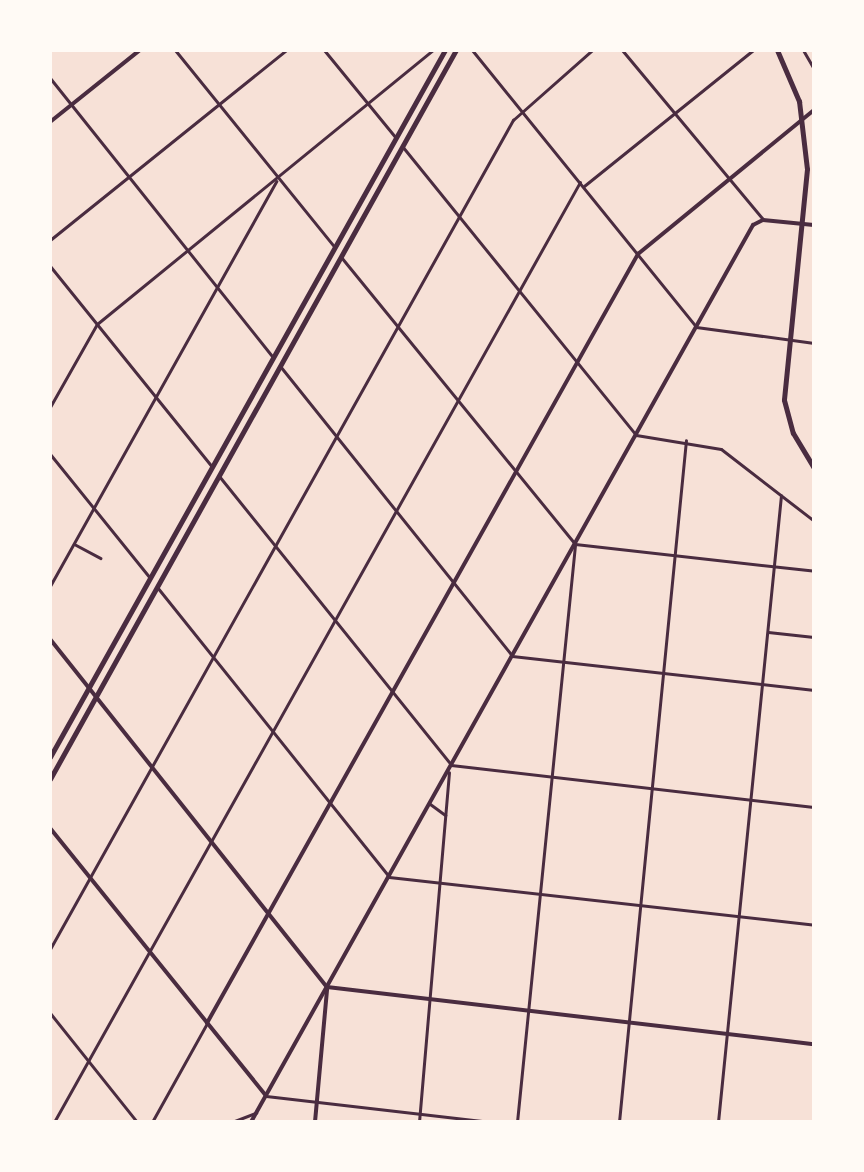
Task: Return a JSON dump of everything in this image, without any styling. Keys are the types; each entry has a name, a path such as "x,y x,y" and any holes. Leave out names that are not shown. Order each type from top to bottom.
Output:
{"main road":[{"path":"50,757 445,50"},
{"path":"50,779 456,50"},
{"path":"777,50 803,119 807,169 788,339 786,412 814,468"},
{"path":"349,221 358,226"},
{"path":"243,412 250,420"},
{"path":"56,746 57,752 65,752"}],"street":[{"path":"50,122 140,50"},
{"path":"175,50 335,247"},
{"path":"50,240 286,50"},
{"path":"324,50 396,138"},
{"path":"50,407 97,324 433,50"},
{"path":"472,50 696,327 814,343"},
{"path":"50,949 521,109 592,50"},
{"path":"622,50 672,115 766,220"},
{"path":"583,187 753,50"},
{"path":"803,50 814,69"},
{"path":"427,55 439,60"},
{"path":"50,78 273,357"},
{"path":"152,1122 638,254 814,110"},
{"path":"402,146 636,435 686,440 728,452 814,521"},
{"path":"50,586 278,177"},
{"path":"54,1122 580,182"},
{"path":"251,1122 753,225 766,220 814,225"},
{"path":"341,257 575,544 814,571"},
{"path":"50,266 212,467"},
{"path":"280,366 512,656 814,690"},
{"path":"619,1122 686,440"},
{"path":"50,454 150,578"},
{"path":"219,476 450,767 437,883 440,911 419,1122"},
{"path":"718,1122 781,495"},
{"path":"74,544 100,558"},
{"path":"517,1122 575,544"},
{"path":"157,587 389,877 814,925"},
{"path":"768,632 814,637"},
{"path":"50,639 327,987 315,1122"},
{"path":"450,767 814,807"},
{"path":"430,803 445,815"},
{"path":"50,828 266,1096 490,1122"},
{"path":"327,987 814,1044"},
{"path":"50,1013 137,1122"},
{"path":"232,1122 256,1113"}]}
